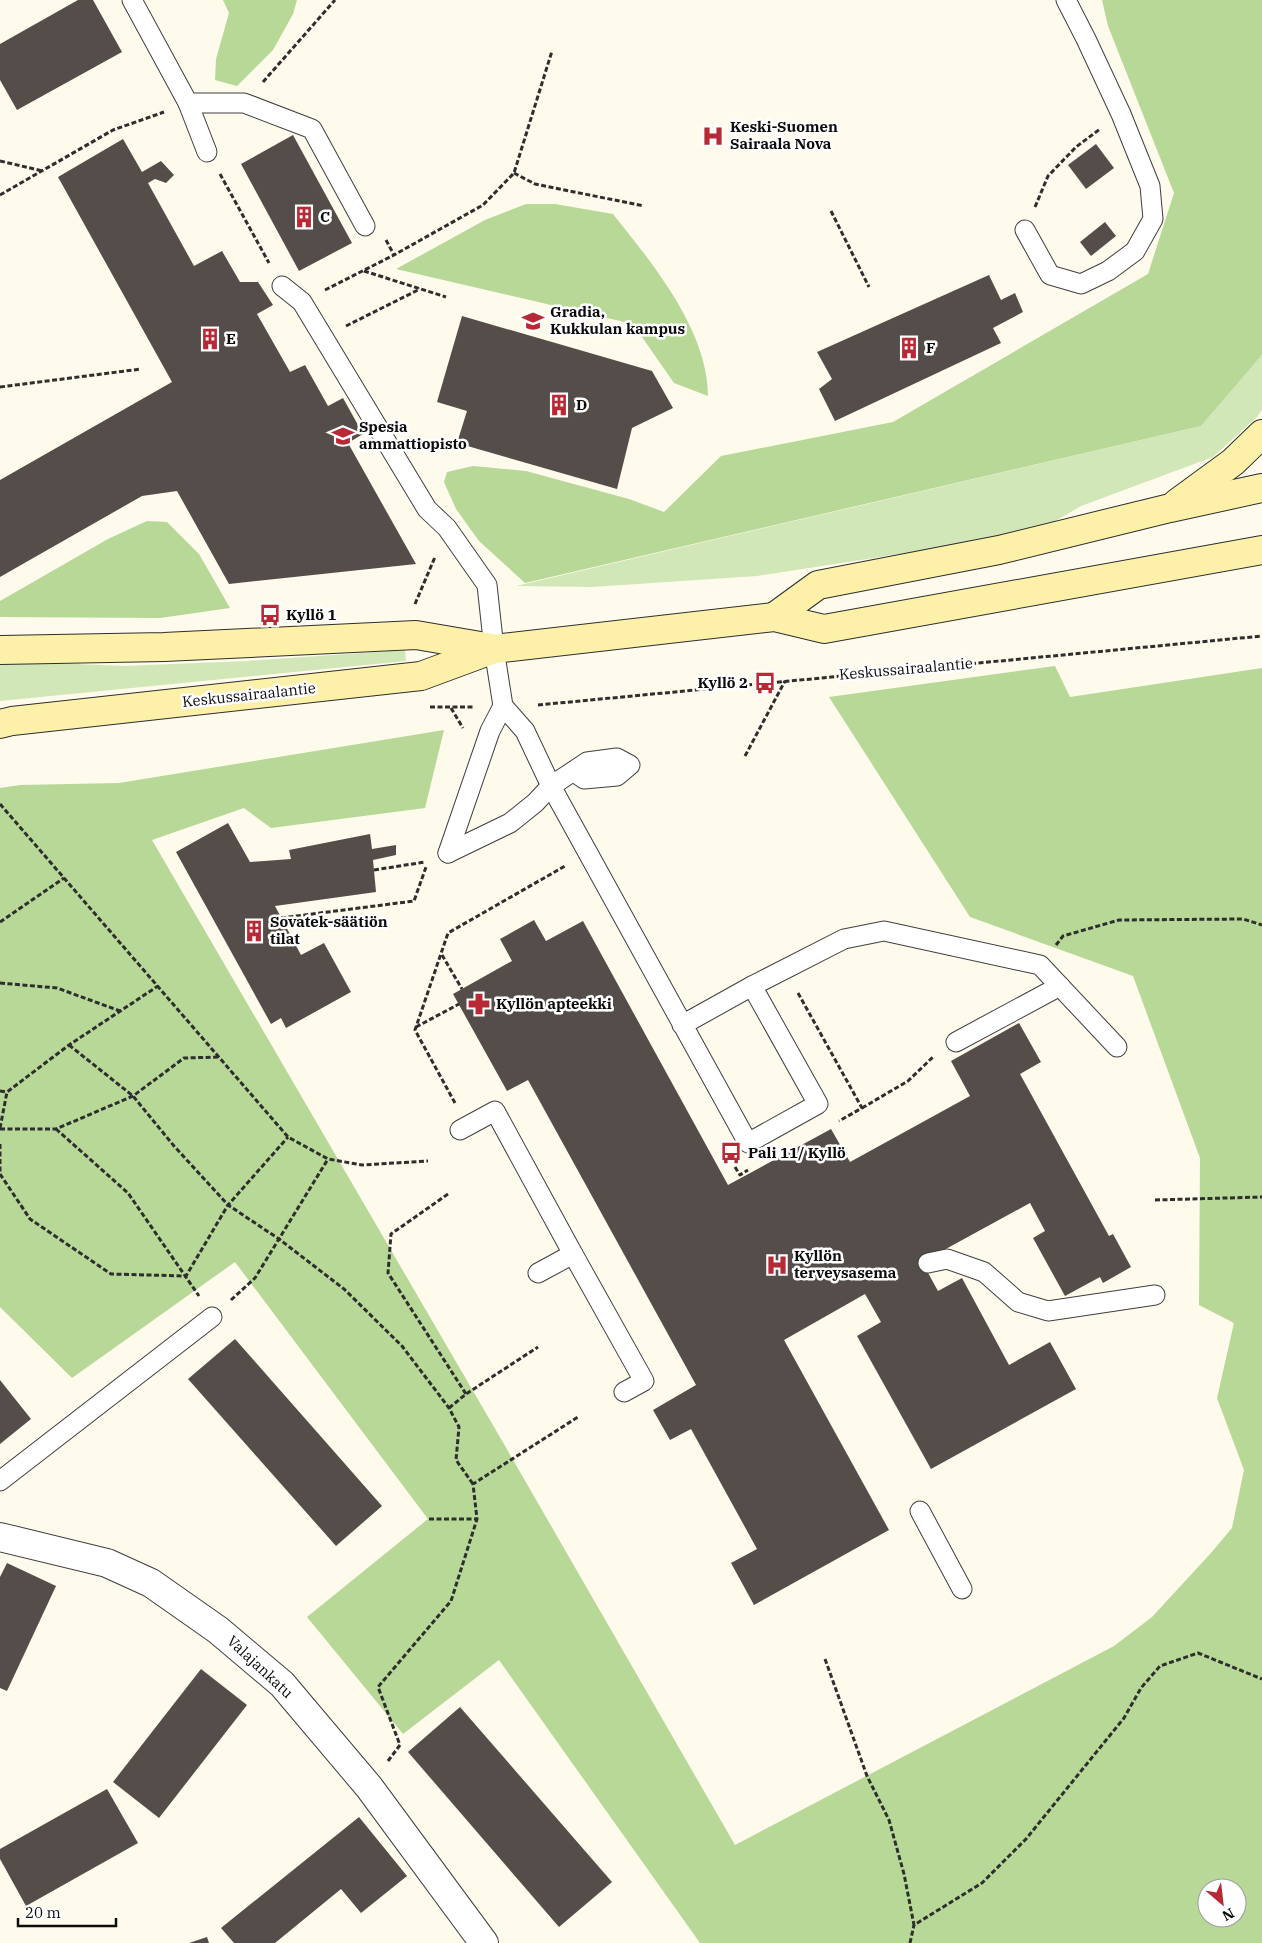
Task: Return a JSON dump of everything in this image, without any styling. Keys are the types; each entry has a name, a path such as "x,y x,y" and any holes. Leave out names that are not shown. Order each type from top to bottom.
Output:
{"main road":[{"path":"1170,508 1233,462 1262,434"},
{"name":"Keskussairaalantie","path":"774,617 818,585 999,550 1170,508 1262,488"},
{"name":"Keskussairaalantie","path":"0,724 12,721 421,676 494,649 774,617 824,629 1262,550"},
{"name":"Keskussairaalantie","path":"0,650 164,647 416,635 494,649"}],"street":[{"name":"Valajankatu","path":"0,1537 107,1563 158,1588 218,1630 282,1684 368,1787 484,1943"}],"lane":[{"path":"132,0 188,103 207,152"},
{"path":"1025,230 1050,275 1081,284 1108,271 1134,251 1153,219 1150,186 1117,106 1066,0"},
{"path":"188,103 244,103 312,129 365,226"},
{"path":"282,286 302,302 427,509 447,528 487,585 503,706 524,731 551,786 748,1143 818,1104 752,986"},
{"path":"503,706 490,731 448,853 510,823 534,804 551,786 574,772"},
{"path":"682,1025 752,986 844,939 884,931 1040,965 1117,1047"},
{"path":"956,1042 1060,986"},
{"path":"463,1128 495,1111 572,1254 644,1381 624,1392"},
{"path":"538,1273 572,1254"},
{"path":"928,1263 947,1259 984,1272 1018,1302 1048,1311 1156,1295"},
{"path":"0,1481 212,1318"},
{"path":"920,1511 962,1589"}],"path":[{"path":"244,103 335,0"},
{"path":"302,302 394,255 483,205 514,173 552,51"},
{"path":"0,195 113,130 188,103"},
{"path":"1025,230 1048,176 1076,147 1106,125"},
{"path":"207,152 282,286"},
{"path":"0,160 43,171"},
{"path":"514,173 535,184 644,206"},
{"path":"832,211 869,287"},
{"path":"390,248 394,255"},
{"path":"364,271 446,297"},
{"path":"324,338 420,289"},
{"path":"0,387 141,369"},
{"path":"413,609 447,528"},
{"name":"Keskussairaalantie","path":"549,704 1262,636"},
{"path":"745,756 786,680"},
{"path":"0,804 288,1137 328,1159 362,1164 428,1161"},
{"path":"374,870 428,862"},
{"path":"463,1128 415,1030 448,933 568,864"},
{"path":"0,922 64,878"},
{"path":"281,918 414,901"},
{"path":"1063,936 1119,920 1243,919 1262,925"},
{"path":"441,954 462,989"},
{"path":"0,983 57,988 121,1011"},
{"path":"0,1092 7,1092 69,1045 158,986"},
{"path":"416,1027 459,1004"},
{"path":"862,1108 908,1081 940,1051 956,1042"},
{"path":"69,1045 133,1096 174,1146 228,1205 279,1239 344,1289 402,1346 449,1408 459,1427 456,1460 473,1484 477,1518 451,1601 378,1687 400,1745 368,1787"},
{"path":"7,1092 0,1129 56,1129 133,1096 184,1058 220,1057"},
{"path":"56,1129 128,1192 186,1276 212,1318 255,1278 328,1159"},
{"path":"186,1276 228,1205 288,1137"},
{"path":"0,1144 0,1174 30,1220 111,1274 186,1276"},
{"path":"448,1194 390,1234 388,1273 466,1394"},
{"path":"1155,1200 1262,1197"},
{"path":"449,1408 466,1394 538,1347"},
{"path":"473,1484 578,1417"},
{"path":"429,1519 477,1518"},
{"path":"914,1925 982,1883 1026,1839 1124,1718 1141,1688 1160,1666 1198,1653 1262,1679"},
{"path":"825,1659 867,1776 889,1820 904,1874 914,1925 910,1943"}],"green space":[{"path":"223,0 297,0 293,14 273,50 237,86 215,80 216,59 229,13"},
{"path":"1102,0 1262,0 1262,355 1201,426 525,583 479,541 456,509 444,482 447,472 473,466 526,471 629,499 664,512 721,456 893,422 1148,274 1174,193 1108,26"},
{"path":"526,204 555,204 613,214 660,276 688,322 699,347 706,371 708,396 674,383 633,324 396,269 485,220"},
{"path":"1262,355 1262,410 1257,417 1213,457 1081,506 1035,533 757,576 592,587 516,586 1201,426"},
{"path":"147,521 167,522 199,554 230,608 160,618 0,617 0,601 108,539"},
{"path":"405,650 406,661 0,701 0,661 125,666 246,661"},
{"path":"1055,666 1070,697 1262,668 1262,1943 700,1943 499,1660 403,1734 307,1617 428,1519 235,1262 72,1378 0,1307 0,788 20,785 119,783 444,730 425,808 271,828 244,808 152,840 735,1845 1114,1646 1152,1617 1232,1528 1244,1470 1217,1398 1234,1323 1199,1305 1200,1158 1133,976 970,917 829,697"}],"building":[{"path":"78,0 93,0 122,52 17,110 0,80 0,44"},
{"name":"C","path":"293,135 352,243 299,271 241,164"},
{"name":"E","path":"123,139 142,172 161,161 174,175 166,183 155,179 148,183 194,266 222,251 240,282 258,282 273,305 257,314 290,372 305,365 328,406 343,398 363,434 348,443 416,564 229,584 177,491 142,496 0,577 0,480 172,382 58,177"},
{"path":"1096,144 1114,168 1086,189 1068,165"},
{"path":"1105,222 1116,236 1091,256 1080,242"},
{"name":"F","path":"989,275 1001,300 1015,293 1023,312 993,328 1001,343 835,421 819,389 832,379 817,352"},
{"name":"D","path":"462,316 652,371 673,408 632,428 617,489 457,443 467,411 437,402"},
{"name":"Sovatek-säätiön tilat","path":"228,823 250,862 291,859 289,850 370,834 372,849 396,845 396,855 373,860 376,892 275,906 301,955 324,943 351,992 286,1028 281,1018 271,1024 176,852"},
{"name":"Kyllön terveysasema","path":"534,920 546,941 583,921 728,1185 831,1129 850,1162 970,1096 951,1061 1019,1023 1041,1062 1020,1074 1109,1236 1113,1234 1131,1267 1103,1283 1100,1277 1065,1296 1033,1238 1045,1231 1030,1203 922,1262 938,1291 962,1278 1009,1365 1050,1342 1076,1389 931,1469 857,1336 881,1322 865,1294 784,1340 889,1530 754,1605 731,1563 757,1549 691,1429 670,1440 653,1410 696,1385 528,1080 507,1091 453,994 512,961 500,939"},
{"path":"235,1339 382,1506 336,1546 188,1379"},
{"path":"0,1380 31,1419 0,1444"},
{"path":"7,1563 56,1586 7,1691 0,1688 0,1577"},
{"path":"201,1669 247,1705 159,1818 113,1782"},
{"path":"460,1707 612,1882 559,1927 408,1752"},
{"path":"107,1789 138,1843 26,1906 0,1859 0,1849"},
{"path":"359,1817 407,1876 361,1913 341,1889 275,1943 234,1943 221,1928"},
{"path":"207,1937 209,1943 189,1943"}],"place":[{"name":"Keski-Suomen Sairaala Nova","path":"713,136"},
{"name":"C","path":"304,217"},
{"name":"Gradia, Kukkulan kampus","path":"533,321"},
{"name":"E","path":"210,339"},
{"name":"F","path":"909,348"},
{"name":"D","path":"559,405"},
{"name":"Spesia ammattiopisto","path":"343,436"},
{"name":"Kyllö 1","path":"270,615"},
{"name":"Kyllö 2","path":"765,683"},
{"name":"Sovatek-säätiön tilat","path":"254,931"},
{"name":"Kyllön apteekki","path":"479,1004"},
{"name":"Pali 11/ Kyllö","path":"731,1153"},
{"name":"Kyllön terveysasema","path":"777,1265"}]}
